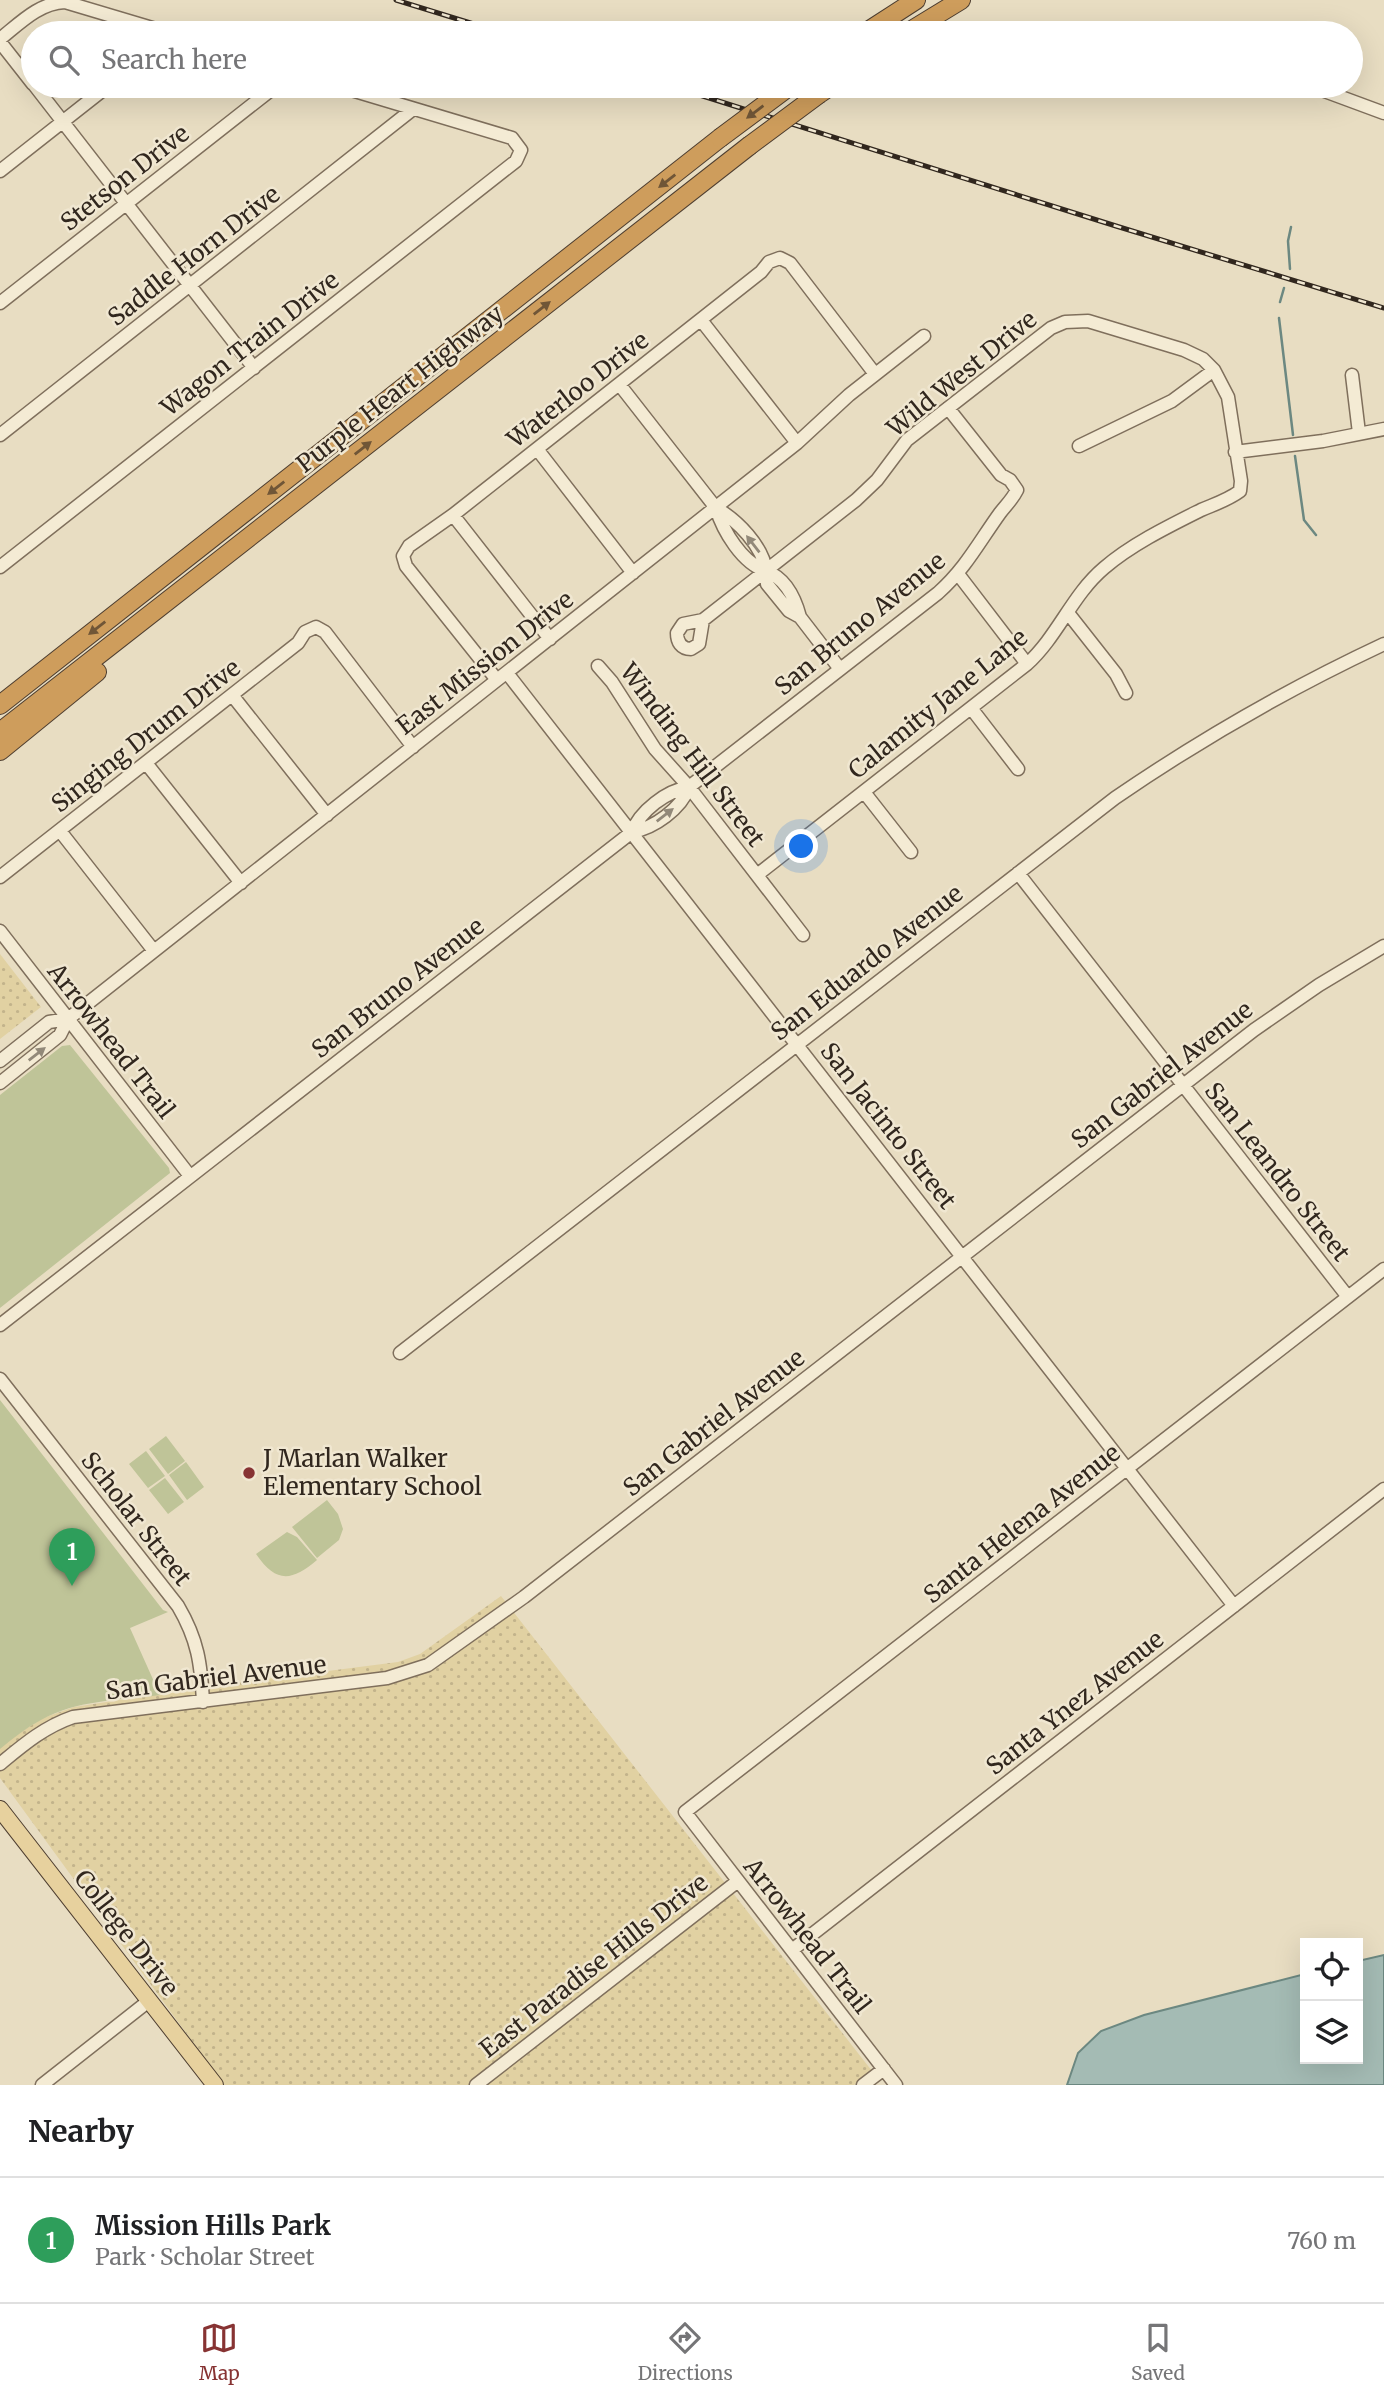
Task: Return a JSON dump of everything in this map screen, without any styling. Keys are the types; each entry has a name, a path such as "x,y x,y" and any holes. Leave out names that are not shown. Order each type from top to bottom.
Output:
{"highway":[{"path":"884,21 916,0"},
{"path":"927,21 961,0"},
{"name":"Purple Heart Highway","path":"0,705 774,98"},
{"name":"Purple Heart Highway","path":"0,732 749,146 814,98"},
{"path":"0,751 102,668 213,566"},
{"path":"0,689 76,645"}],"main road":[{"name":"College Drive","path":"0,1809 215,2085"}],"street":[{"path":"24,21 36,11 65,2 129,21"},
{"path":"21,23 0,40 21,68"},
{"path":"44,98 254,368"},
{"path":"0,171 93,98"},
{"name":"Stetson Drive","path":"0,303 261,98"},
{"path":"377,98 413,109"},
{"path":"1343,98 1384,113"},
{"name":"Wagon Train Drive","path":"0,567 516,161 521,150 512,138 413,109"},
{"name":"Saddle Horn Drive","path":"0,435 413,109"},
{"name":"Waterloo Drive","path":"403,556 409,546 453,515 701,320 761,272 769,262 780,258 790,263 875,374"},
{"path":"701,320 797,443"},
{"name":"Wild West Drive","path":"703,620 856,500 877,480 907,440 1039,335 1058,324 1076,320 1088,321 1184,350 1203,359 1214,370"},
{"name":"East Mission Drive","path":"0,1083 60,1035 68,1019 716,508 923,336"},
{"path":"1079,446 1172,401 1194,388 1214,370 1228,397 1235,452 1323,441 1384,429"},
{"path":"1352,375 1359,433"},
{"path":"619,384 716,508 721,526 753,567 766,571 767,584 789,611 800,617 840,669"},
{"name":"San Bruno Avenue","path":"190,1176 632,832 646,830 684,801 688,787 938,593 958,574 1017,490 1010,480 1001,475 948,408"},
{"path":"537,449 633,573"},
{"name":"Calamity Jane Lane","path":"757,874 1027,664 1047,643 1093,579 1113,560 1185,518 1229,499 1240,491 1241,481 1235,452"},
{"path":"453,515 550,639"},
{"name":"San Jacinto Street","path":"403,556 406,566 632,832 1234,1606"},
{"path":"958,574 1027,664"},
{"path":"1068,613 1116,674 1126,693"},
{"name":"Singing Drum Drive","path":"0,877 298,643 305,632 316,627 325,632 413,747"},
{"name":"San Eduardo Avenue","path":"401,1353 1115,798 1191,747 1291,690 1384,644"},
{"name":"Winding Hill Street","path":"598,666 612,682 655,749 688,787 803,935"},
{"path":"232,695 327,815"},
{"path":"971,708 1018,769"},
{"path":"146,762 241,883"},
{"path":"864,792 911,852"},
{"path":"60,831 154,951"},
{"name":"San Leandro Street","path":"1018,873 1348,1297"},
{"name":"Arrowhead Trail","path":"0,932 190,1176"},
{"name":"San Gabriel Avenue","path":"0,1764 36,1734 73,1717 387,1678 415,1671 436,1660 524,1597 1182,1085 1287,1006 1384,946"},
{"name":"East Mission Drive","path":"0,1061 49,1022 68,1019"},
{"path":"0,1325 190,1176"},
{"name":"Santa Helena Avenue","path":"685,1812 1384,1269"},
{"name":"Scholar Street","path":"0,1378 178,1606 197,1646 203,1702"},
{"name":"Santa Ynez Avenue","path":"792,1950 1384,1489"},
{"name":"Arrowhead Trail","path":"685,1812 896,2085"},
{"name":"East Paradise Hills Drive","path":"476,2085 738,1881"},
{"path":"42,2085 150,2000"},
{"path":"863,2085 884,2069"}],"sand":[{"path":"0,954 41,1007 0,1039"},
{"path":"501,1596 872,2071 854,2085 224,2085 0,1778 0,1745 43,1718 74,1707 398,1662 420,1654"}],"green space":[{"path":"70,1045 169,1168 170,1173 0,1308 0,1095 62,1046"},
{"path":"0,1400 163,1610 168,1612 130,1628 160,1695 69,1708 35,1723 0,1749"},
{"path":"166,1436 185,1461 168,1474 149,1449"},
{"path":"146,1451 165,1476 148,1488 129,1464"},
{"path":"186,1462 204,1487 187,1500 169,1475"},
{"path":"165,1478 184,1502 168,1514 149,1490"},
{"path":"327,1500 338,1514 343,1529 339,1540 317,1558 292,1527"},
{"path":"287,1532 297,1537 317,1560 299,1572 284,1576 270,1570 256,1554"}],"water":[{"path":"1384,1955 1384,2085 1067,2085 1078,2053 1101,2031 1144,2015 1300,1975 1300,2064 1363,2064 1363,1960"}],"waterway":[{"path":"1290,269 1288,241 1291,227"},
{"path":"1280,302 1284,288"},
{"path":"1279,318 1293,435"},
{"path":"1295,456 1304,520 1316,535"}],"railway":[{"path":"396,0 464,21"},
{"path":"709,98 1384,308"}],"place":[{"name":"J Marlan Walker Elementary School","path":"249,1473"},
{"name":"Mission Hills Park","path":"72,1586"}]}
